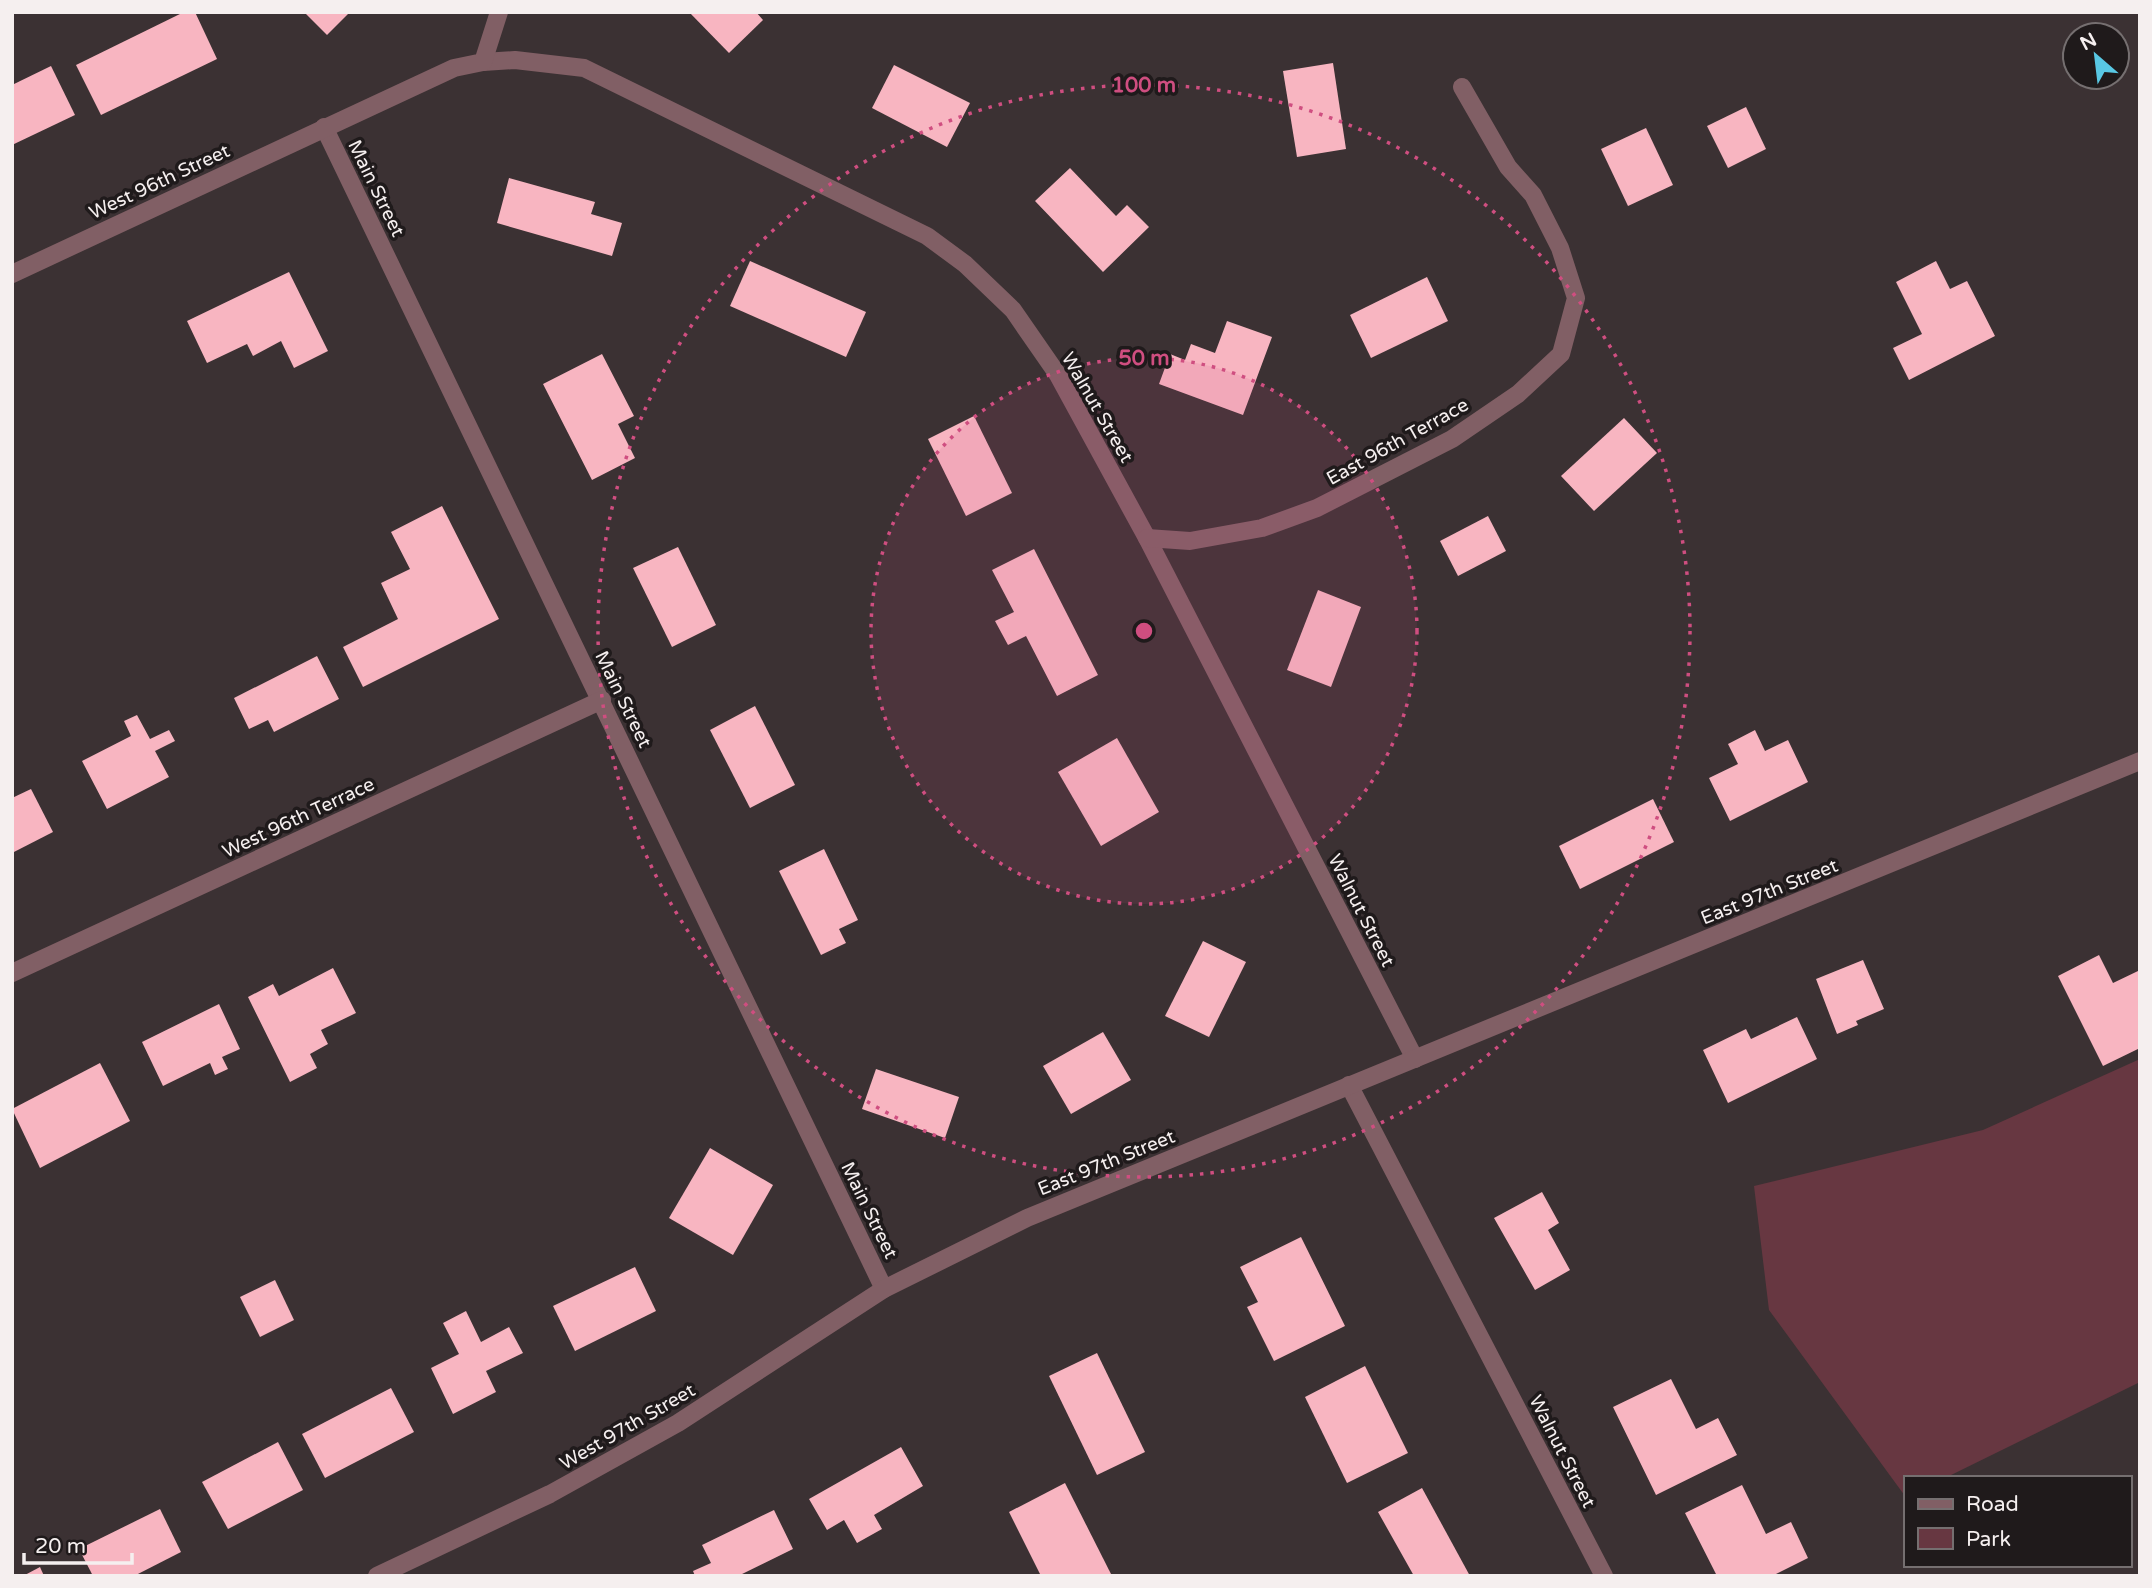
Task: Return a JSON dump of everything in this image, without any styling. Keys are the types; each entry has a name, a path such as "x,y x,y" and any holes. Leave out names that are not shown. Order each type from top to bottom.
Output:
{"street":[{"path":"483,62 499,12"},
{"name":"Walnut Street","path":"324,127 454,68 483,62 515,60 584,68 937,243 965,264 1013,310 1058,376 1147,538 1415,1059"},
{"name":"East 96th Terrace","path":"1147,538 1202,539 1262,528 1317,508 1452,439 1518,394 1562,354 1576,298 1560,248 1533,195 1508,167 1462,87"},
{"name":"West 96th Street","path":"12,274 324,127"},
{"name":"Main Street","path":"324,127 884,1289"},
{"name":"West 96th Terrace","path":"12,973 602,700"},
{"name":"East 97th Street","path":"884,1289 1027,1218 2140,761"},
{"name":"Walnut Street","path":"1349,1085 1604,1576"},
{"name":"West 97th Street","path":"377,1576 550,1494 678,1423 884,1289"}],"green space":[{"path":"2140,1059 2140,1382 1949,1476 1904,1476 1904,1495 1769,1310 1754,1186 1983,1130"}],"building":[{"path":"184,12 195,12 217,59 101,115 76,65"},
{"path":"304,12 350,12 327,35"},
{"path":"689,12 756,12 763,20 729,53"},
{"path":"1333,63 1346,149 1297,157 1283,71"},
{"path":"894,65 970,103 947,147 872,108"},
{"path":"51,66 75,115 12,145 12,85"},
{"path":"1746,107 1766,149 1728,168 1707,126"},
{"path":"1646,128 1673,185 1628,206 1601,149"},
{"path":"1070,168 1116,216 1127,205 1149,227 1103,272 1035,201"},
{"path":"509,178 595,202 591,214 622,223 612,256 497,223"},
{"path":"750,261 866,312 846,357 730,306"},
{"path":"1936,261 1950,289 1967,281 1995,336 1909,380 1893,348 1922,334 1896,282"},
{"path":"289,272 328,351 294,368 281,341 253,356 247,344 207,363 187,321"},
{"path":"1427,277 1448,321 1371,358 1350,315"},
{"path":"1227,321 1272,337 1243,415 1159,384 1170,354 1185,360 1191,344 1215,353"},
{"path":"602,354 634,416 618,424 635,458 592,480 543,384"},
{"path":"974,416 1012,493 966,516 928,439"},
{"path":"1624,418 1657,453 1594,511 1561,476"},
{"path":"442,506 499,619 363,687 343,647 398,619 381,583 410,569 391,532"},
{"path":"1488,516 1506,551 1458,576 1440,541"},
{"path":"678,547 716,625 672,647 633,568"},
{"path":"1034,549 1098,675 1057,696 1026,636 1008,645 995,621 1014,612 992,570"},
{"path":"1318,590 1361,607 1331,687 1287,670"},
{"path":"317,656 339,699 274,732 268,720 249,729 234,698"},
{"path":"755,706 795,785 750,808 710,730"},
{"path":"137,715 150,739 169,730 175,741 155,751 169,777 107,809 82,761 131,736 124,721"},
{"path":"1755,730 1765,751 1788,740 1808,782 1730,821 1709,778 1738,764 1728,744"},
{"path":"1117,738 1159,812 1101,846 1058,772"},
{"path":"31,789 53,832 12,853 12,798"},
{"path":"1653,799 1674,842 1580,889 1559,846"},
{"path":"824,849 858,920 839,929 846,943 821,955 779,871"},
{"path":"1203,941 1246,962 1209,1037 1165,1016"},
{"path":"2099,955 2113,983 2138,971 2140,975 2140,1048 2103,1066 2058,976"},
{"path":"1863,960 1884,1009 1856,1021 1858,1025 1837,1034 1816,979"},
{"path":"333,968 356,1013 321,1030 328,1044 310,1054 317,1068 290,1082 248,997 273,984 279,996"},
{"path":"219,1004 240,1049 222,1057 228,1069 215,1075 210,1063 163,1086 142,1042"},
{"path":"1797,1017 1817,1059 1728,1103 1703,1050 1746,1029 1751,1039"},
{"path":"1103,1032 1131,1080 1071,1114 1043,1066"},
{"path":"100,1063 130,1121 40,1168 12,1109"},
{"path":"876,1069 959,1097 945,1138 862,1109"},
{"path":"710,1148 773,1185 733,1255 669,1218"},
{"path":"1542,1192 1559,1223 1548,1230 1570,1270 1535,1290 1494,1218"},
{"path":"1301,1237 1345,1326 1274,1361 1247,1307 1258,1302 1240,1267"},
{"path":"635,1267 656,1311 575,1351 553,1306"},
{"path":"275,1280 294,1320 260,1337 240,1297"},
{"path":"466,1311 481,1342 509,1327 523,1353 486,1371 496,1392 453,1414 431,1368 459,1354 443,1323"},
{"path":"1097,1353 1145,1452 1097,1475 1049,1376"},
{"path":"1365,1366 1408,1453 1347,1483 1305,1397"},
{"path":"1671,1379 1696,1429 1718,1418 1737,1455 1656,1495 1613,1407"},
{"path":"391,1388 414,1432 325,1478 302,1434"},
{"path":"278,1442 303,1490 228,1529 202,1482"},
{"path":"901,1447 923,1486 874,1515 882,1529 857,1543 844,1520 827,1530 809,1499"},
{"path":"1065,1483 1112,1576 1041,1576 1009,1512"},
{"path":"1742,1485 1766,1534 1791,1522 1808,1558 1772,1576 1717,1576 1685,1513"},
{"path":"1422,1488 1470,1576 1414,1576 1378,1512"},
{"path":"160,1509 181,1552 134,1576 93,1576 79,1549"},
{"path":"774,1510 793,1549 738,1576 695,1576 693,1571 711,1563 702,1545"},
{"path":"40,1567 44,1576 23,1576"}]}
